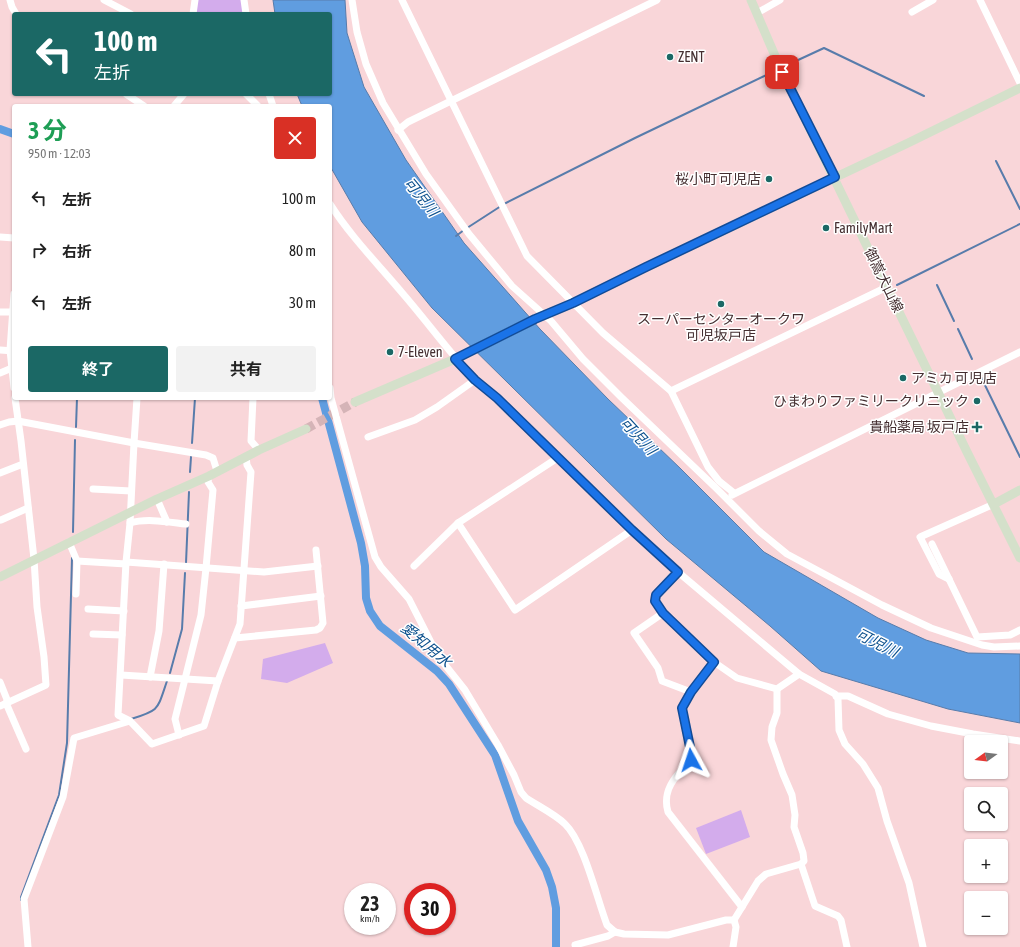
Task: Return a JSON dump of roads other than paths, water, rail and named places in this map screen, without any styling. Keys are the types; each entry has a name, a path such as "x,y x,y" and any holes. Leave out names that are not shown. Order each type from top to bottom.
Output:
{"street":[{"path":"10,0 15,12"},
{"path":"104,0 127,12"},
{"path":"193,12 195,0"},
{"path":"244,0 246,12"},
{"path":"352,0 357,32 366,64 383,103 426,174 465,228 539,317 551,322 583,359 727,498 759,531 787,554 882,605 931,628 982,646 1020,646"},
{"path":"402,0 527,256 603,333 671,392 708,467 719,481 734,493"},
{"path":"398,130 408,122 657,0"},
{"name":"御嵩犬山線","path":"751,0 781,68 1020,558"},
{"path":"757,13 780,0"},
{"path":"912,12 934,0"},
{"path":"980,0 1020,82"},
{"path":"355,402 455,359 539,317 573,303 1020,88"},
{"path":"129,96 141,104"},
{"path":"176,104 182,96"},
{"path":"248,96 256,104"},
{"path":"332,207 455,359 475,380 497,398 632,530 678,572 799,674 835,694 838,699 839,730 845,744 863,764 878,788 909,883 923,947"},
{"path":"0,237 12,238"},
{"path":"671,392 887,287"},
{"path":"0,312 12,312 12,368 0,373"},
{"path":"0,350 12,350"},
{"path":"727,498 734,493 1020,352"},
{"path":"368,437 415,420 437,407 475,380"},
{"path":"332,399 375,557 381,567 409,599 438,656 465,690 498,745 521,792 526,798 564,823 571,831 579,846 607,925 615,932"},
{"path":"5,704 46,685 44,656 37,607 34,559 24,464 15,400"},
{"path":"137,400 118,715 130,721 152,744 204,726 218,681 240,624 250,472 246,458"},
{"path":"253,400 251,441 260,450"},
{"path":"0,425 18,421 206,455 213,458 217,471"},
{"path":"0,576 157,499 306,429"},
{"path":"414,566 458,523 559,457"},
{"path":"0,474 24,464"},
{"path":"179,735 175,719 201,615 213,490 208,482 208,476"},
{"path":"92,489 131,491"},
{"path":"949,578 939,574 920,538 994,504 1020,490"},
{"path":"157,499 167,522"},
{"path":"1,520 28,508"},
{"path":"130,523 139,520 186,524"},
{"path":"458,523 515,610 632,530"},
{"path":"69,542 77,561 76,594"},
{"path":"932,544 977,637 1010,635 1020,630"},
{"path":"235,638 316,630 320,628 323,623 316,550"},
{"path":"77,561 164,564 243,572 264,572 318,566"},
{"path":"150,677 159,631 164,564"},
{"path":"678,572 656,595 655,601 663,613 714,662 736,678 777,689 799,674"},
{"path":"241,606 320,596"},
{"path":"88,609 124,611"},
{"path":"663,613 634,633 658,668 662,681 691,692"},
{"path":"93,634 122,635"},
{"path":"984,636 989,646"},
{"path":"714,662 691,692 682,708 690,747 690,764 674,778 667,793 666,803 668,812 742,907"},
{"path":"120,675 218,681"},
{"path":"0,682 5,704 26,749"},
{"path":"733,947 736,927 734,920 758,881 766,874 801,864 804,861 794,827 795,815 792,794 771,740 772,727 777,712 777,689"},
{"path":"836,696 848,696 888,714 931,726 1020,741"},
{"path":"28,947 24,898 63,797 74,738 130,721"},
{"path":"801,864 815,906 838,916 841,920 847,947"},
{"path":"575,946 608,936 615,932 668,935 726,920 734,920"}],"water":[{"name":"可児川","path":"273,0 345,0 347,33 364,87 406,160 464,243 540,329 608,399 764,552 878,618 926,640 968,653 1020,654 1020,723 948,709 821,671 666,539 432,308 362,222 332,170 332,104 301,104 298,96 332,96 332,12 275,12"}],"waterway":[{"path":"783,67 824,48 924,96"},
{"path":"504,204 635,138 779,69"},
{"name":"愛知用水","path":"0,129 12,133"},
{"path":"996,161 1020,209"},
{"path":"467,228 501,206"},
{"path":"897,285 1020,224"},
{"path":"456,236 464,230"},
{"path":"937,285 954,321"},
{"path":"958,329 972,359"},
{"path":"981,377 1020,457"},
{"path":"76,427 77,400"},
{"path":"192,443 195,400"},
{"name":"愛知用水","path":"323,400 361,543 365,566 366,598 370,611 380,626 437,671 449,684 495,755 518,821 546,870 552,887 556,908 556,947"},
{"path":"73,532 75,440"},
{"path":"190,472 191,457"},
{"path":"186,563 189,492"},
{"path":"21,900 59,795 67,743 72,558"},
{"path":"170,673 182,629 185,573"},
{"path":"131,719 156,708 167,681"}],"tunnel":[{"path":"306,429 355,402"}],"place":[{"name":"ZENT","path":"670,57"},
{"name":"桜小町 可児店","path":"769,179"},
{"name":"FamilyMart","path":"826,228"},
{"name":"スーパーセンターオークワ 可児坂戸店","path":"721,304"},
{"name":"7-Eleven","path":"390,352"},
{"name":"アミカ 可児店","path":"903,378"},
{"name":"ひまわりファミリークリニック","path":"977,401"},
{"name":"貴船薬局 坂戸店","path":"977,427"}]}
